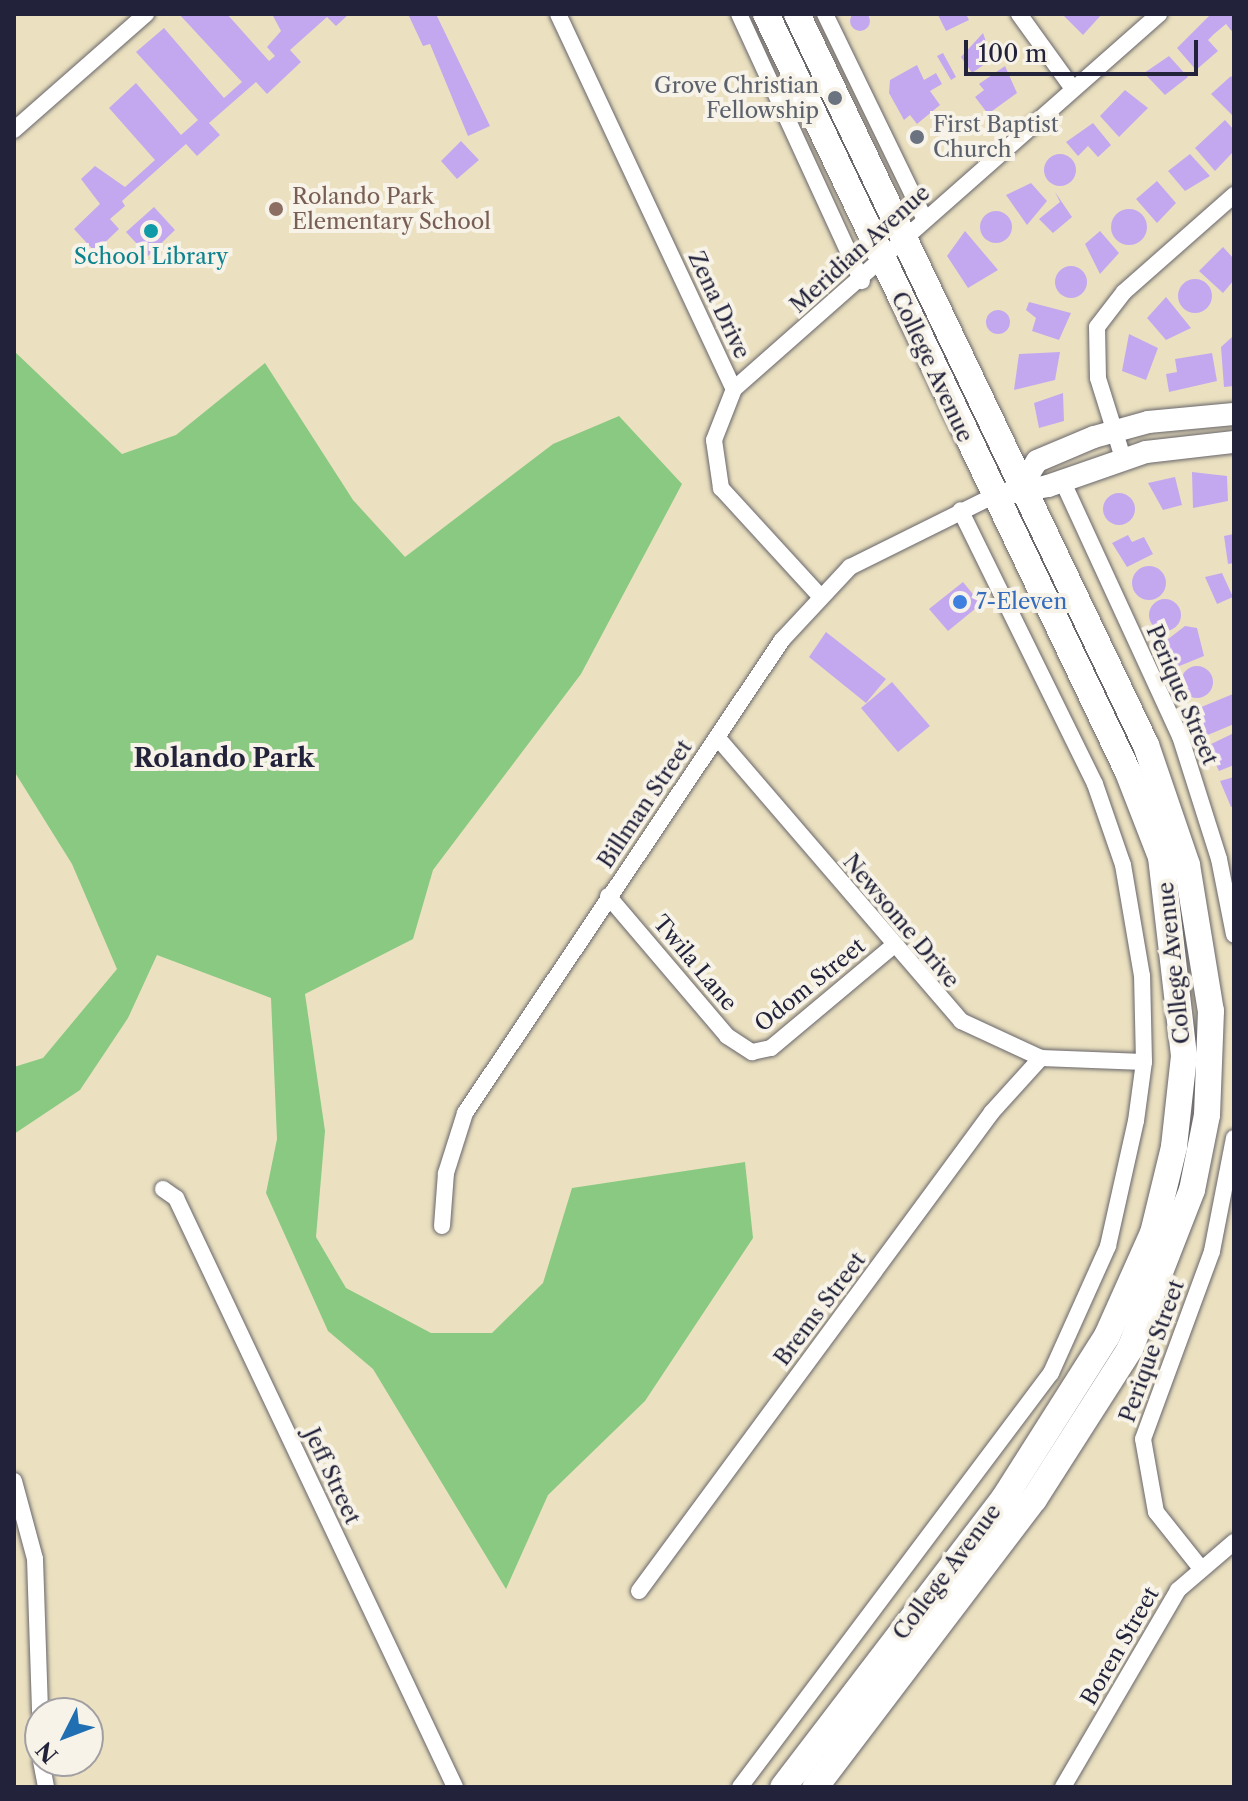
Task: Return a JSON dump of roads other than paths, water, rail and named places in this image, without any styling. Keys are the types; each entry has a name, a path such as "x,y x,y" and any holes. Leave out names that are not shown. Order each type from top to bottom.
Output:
{"main road":[{"name":"College Avenue","path":"766,14 1161,857 1184,1056 1174,1147 1134,1281 1057,1423 783,1787"},
{"name":"College Avenue","path":"797,14 1146,745 1187,865 1211,1011 1207,1115 1163,1277 1101,1400 815,1787"},
{"path":"1022,485 1037,461 1114,432 1234,414"},
{"path":"993,496 1022,485 1062,480 1123,458 1234,442"}],"street":[{"path":"14,130 146,14"},
{"name":"Zena Drive","path":"558,14 734,389 714,440 721,488 819,595"},
{"path":"739,14 862,281"},
{"path":"825,14 925,220"},
{"path":"1019,14 1073,89"},
{"name":"Meridian Avenue","path":"734,389 862,281 925,220 1159,14"},
{"path":"1123,458 1098,378 1097,327 1124,292 1234,195"},
{"name":"Perique Street","path":"1062,480 1180,736 1219,859 1234,935"},
{"name":"Billman Street","path":"442,1226 446,1173 465,1113 608,896 819,595 850,567 993,496"},
{"path":"740,1787 1051,1373 1108,1246 1144,1062 1142,976 1123,865 1095,784 960,510"},
{"name":"Newsome Drive","path":"717,737 892,947 961,1021 1041,1058 1144,1062"},
{"name":"Twila Lane","path":"608,896 727,1036 752,1052"},
{"name":"Odom Street","path":"752,1052 771,1048 892,947"},
{"name":"Brems Street","path":"639,1591 992,1112 1041,1058"},
{"name":"Perique Street","path":"1199,1566 1156,1512 1142,1453 1146,1426 1212,1251 1234,1138"},
{"name":"Jeff Street","path":"163,1189 181,1207 455,1787"},
{"path":"14,1481 35,1559 39,1697"},
{"name":"Boren Street","path":"1063,1787 1199,1566 1234,1542"}],"place":[{"name":"Grove Christian Fellowship","path":"835,98"},
{"name":"First Baptist Church","path":"917,137"},
{"name":"Rolando Park Elementary School","path":"276,209"},
{"name":"School Library","path":"151,231"},
{"name":"7-Eleven","path":"960,602"}],"district":[{"name":"Rolando Park","path":"224,759"}]}
